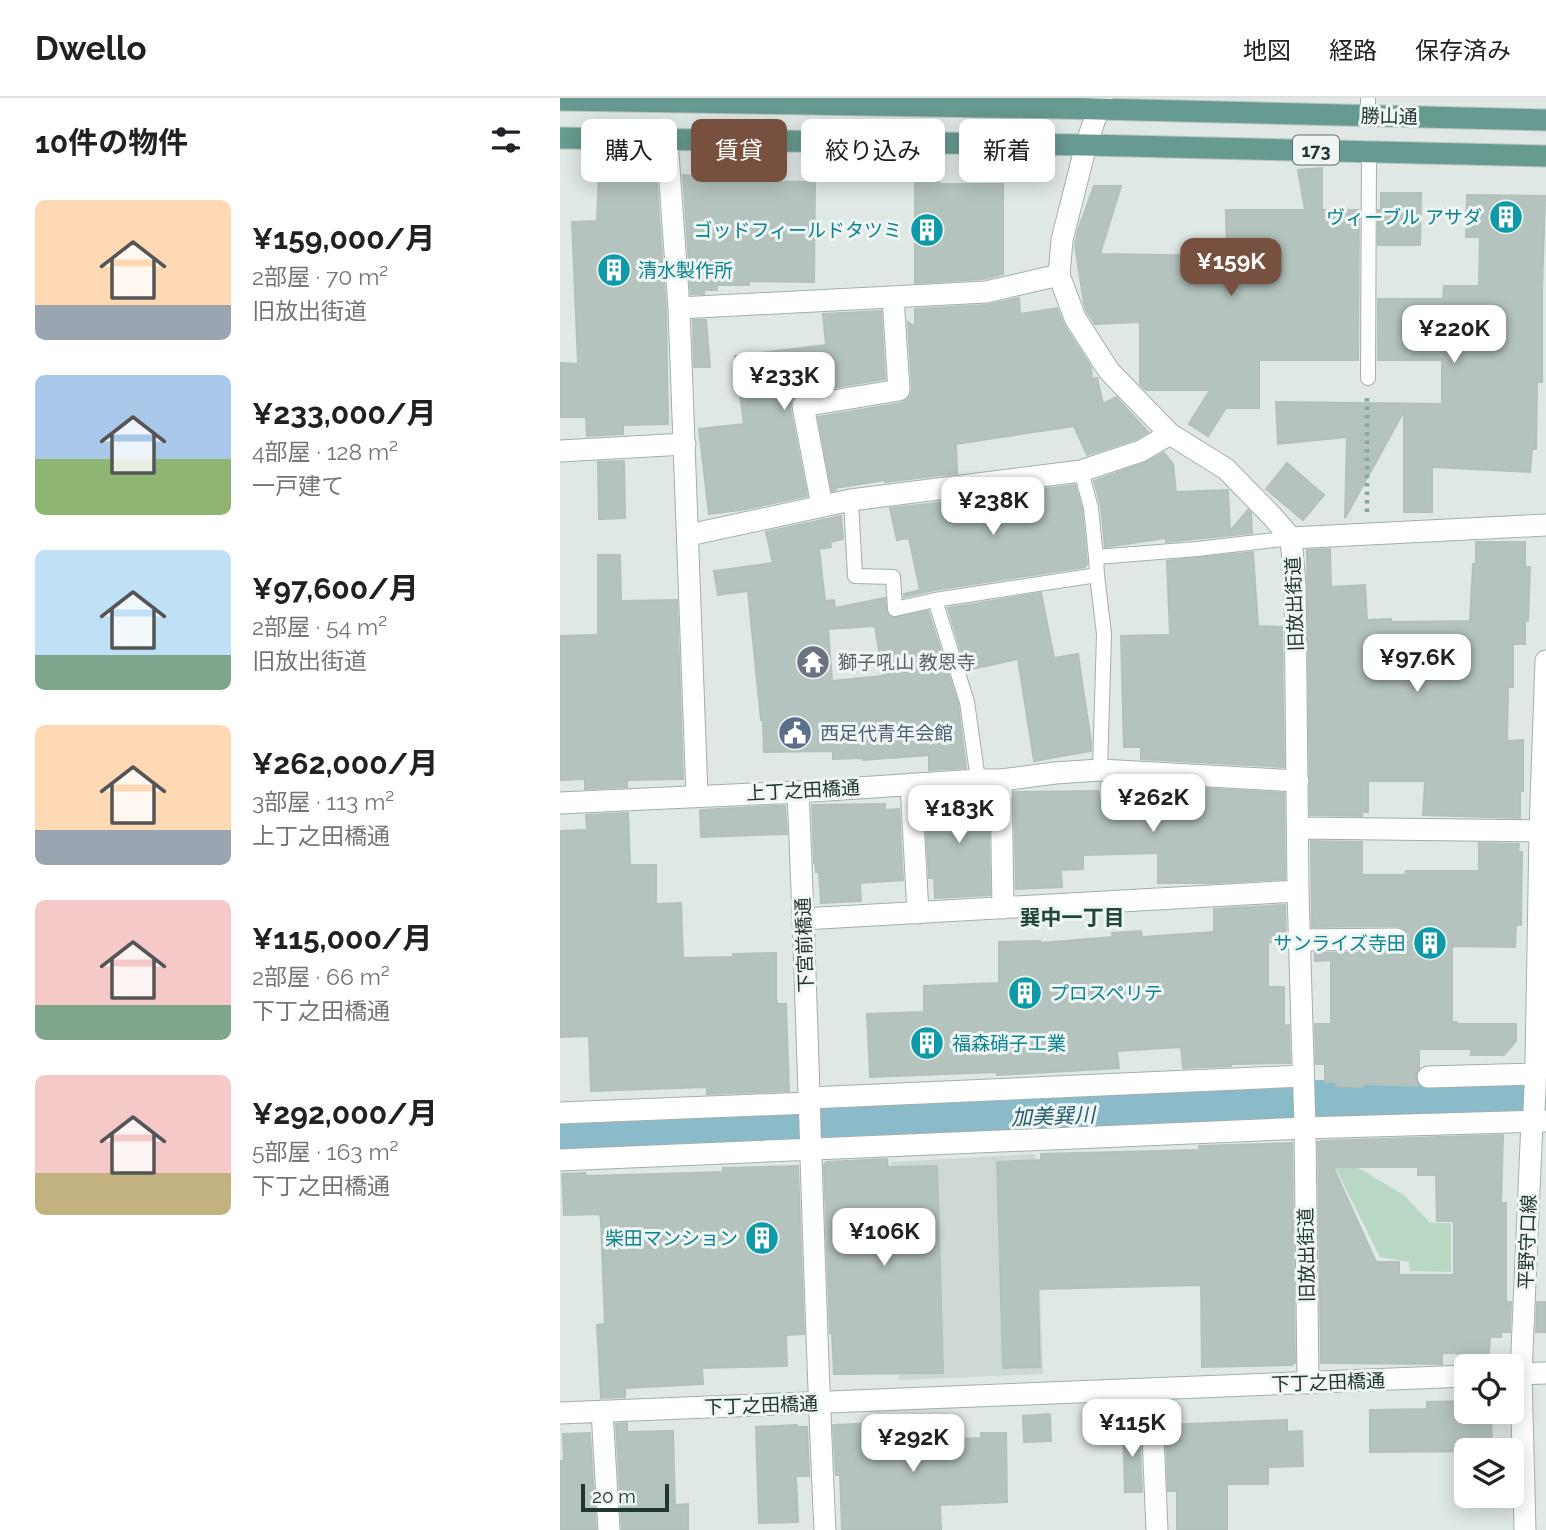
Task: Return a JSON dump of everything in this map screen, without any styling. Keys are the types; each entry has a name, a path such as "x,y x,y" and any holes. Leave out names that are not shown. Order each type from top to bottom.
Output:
{"main road":[{"name":"勝山通","path":"560,100 1368,107 1546,120"},
{"name":"勝山通","path":"560,138 581,139"},
{"name":"勝山通","path":"677,141 1086,145 1546,156"}],"street":[{"name":"旧放出街道","path":"1101,104 1086,145 1062,240 1059,275 1075,318 1109,371 1170,434 1226,469 1291,538 1295,586 1308,1383"},
{"path":"670,182 685,444 697,796"},
{"path":"679,309 986,292 1059,275"},
{"path":"822,506 803,406 899,390 893,297"},
{"path":"689,535 851,500 1082,471 1141,451 1170,434"},
{"path":"560,451 685,444"},
{"path":"1291,538 1546,525"},
{"name":"平野守口線","path":"1519,1354 1537,1118 1546,661"},
{"name":"上丁之田橋通","path":"560,803 1001,780 1100,770 1298,782"},
{"path":"1001,780 1003,908"},
{"path":"911,784 918,913"},
{"name":"下宮前橋通","path":"798,792 810,1147"},
{"path":"1298,828 1543,831"},
{"path":"803,919 1298,891"},
{"path":"1300,940 1397,939"},
{"path":"1428,1077 1538,1073"},
{"path":"560,1113 1303,1079"},
{"path":"560,1160 1305,1125 1537,1118"},
{"path":"810,1147 825,1530"},
{"path":"1524,1374 1546,1373"},
{"name":"下丁之田橋通","path":"560,1413 1454,1377"},
{"path":"1151,1390 1157,1530"},
{"path":"602,1411 610,1530"},
{"name":"平野守口線","path":"1520,1424 1525,1530"}],"lane":[{"path":"1368,378 1369,152"},
{"path":"1082,471 1091,508 1104,634 1100,770"},
{"path":"851,500 855,576 893,577 895,609 935,600 1097,575"},
{"path":"1096,557 1291,538"},
{"path":"935,600 967,702 978,780"}],"path":[{"path":"1367,534 1368,378"}],"shaded area":[{"path":"1035,1154 1043,1374 899,1380 891,1162"}],"green space":[{"path":"1345,1160 1404,1195 1430,1223 1451,1223 1451,1272 1410,1271 1409,1262 1380,1257 1337,1171 1319,1172"}],"building":[{"path":"1322,168 1322,210 1359,210 1358,360 1259,360 1259,408 1226,408 1208,436 1189,424 1210,390 1146,390 1140,384 1140,322 1095,324 1087,312 1075,245 1094,186 1121,186 1100,254 1227,256 1226,210 1305,210 1298,170"},
{"path":"683,175 691,175 691,182 815,182 814,282 749,281 749,285 717,285 717,290 691,294"},
{"path":"599,182 657,182 666,309 668,424 623,425 623,434 587,436 586,417 561,417 561,363 578,364 572,222 597,221"},
{"path":"915,182 1003,184 1003,274 984,279 915,283"},
{"path":"1381,193 1421,193 1420,245 1378,245"},
{"path":"1467,195 1545,196 1542,382 1537,382 1536,449 1532,449 1530,472 1432,467 1432,512 1404,512 1404,411 1345,518 1347,437 1278,444 1276,402 1442,404 1442,360 1378,360 1378,299 1443,299 1444,286 1479,286 1480,237 1466,237"},
{"path":"1019,298 1020,314 1057,308 1064,325 1091,367 1092,379 1097,378 1103,404 1116,397 1148,432 1136,439 1087,455 1074,426 956,444 957,473 885,480 835,488 836,490 832,491 818,417 907,400 912,389 908,322 915,327 915,309 987,305"},
{"path":"881,311 885,379 801,393 791,401 790,408 807,496 709,514 699,429 744,424 735,356 826,345 823,314"},
{"path":"693,320 706,320 710,367 694,367"},
{"path":"1164,453 1173,464 1176,492 1228,490 1230,531 1248,510 1251,513 1252,533 1166,542 1166,538 1105,547 1101,507 1094,481 1145,463"},
{"path":"624,461 625,518 599,519 598,462"},
{"path":"1287,463 1324,495 1303,520 1266,489"},
{"path":"1075,485 1082,510 1087,564 1085,567 904,597 904,594 920,590 909,538 897,540 890,508"},
{"path":"841,516 843,539 830,542 831,547 819,549 825,601 834,600 835,608 885,598 887,614 892,618 928,611 958,704 966,768 929,770 929,755 863,760 833,759 833,751 764,752 763,720 748,591 718,595 714,571 773,563 766,532","holes":["875,626 883,676 832,681 828,629"]},
{"path":"1476,542 1525,542 1525,567 1530,567 1525,644 1513,644 1513,687 1508,687 1507,741 1523,740 1520,818 1423,815 1425,781 1368,781 1368,812 1362,812 1362,816 1310,815 1307,550 1330,549 1331,587 1365,585 1367,620 1470,621"},
{"path":"1253,552 1258,626 1282,627 1284,767 1141,759 1141,747 1124,747 1121,636 1170,635 1167,561"},
{"path":"598,555 620,555 621,601 677,600 683,779 627,780 627,787 585,789 585,779 560,780 560,636 598,635"},
{"path":"1041,593 1054,658 1078,654 1091,751 1034,761 1018,659 967,670 948,608"},
{"path":"1141,785 1284,793 1285,879 1158,883 1158,853 1083,855 1083,869 1061,870 1062,887 1016,889 1014,792 1098,791 1100,803 1125,801 1125,790 1141,790"},
{"path":"988,793 990,895 935,898 934,878 929,878 925,807 930,807 930,796"},
{"path":"885,804 885,810 899,809 903,880 860,883 861,901 821,903 819,872 816,872 814,863 812,805"},
{"path":"785,806 787,834 701,837 700,810"},
{"path":"628,813 630,865 656,865 656,904 681,903 683,958 776,953 776,1001 777,1004 786,1004 789,1091 707,1094 707,1087 591,1091 589,1036 560,1037 560,831 587,830 586,815"},
{"path":"1311,841 1362,842 1362,875 1405,875 1406,871 1479,871 1479,843 1519,844 1518,852 1522,852 1521,925 1516,925 1515,947 1452,946 1452,1022 1516,1024 1516,1041 1504,1055 1471,1055 1471,1049 1419,1049 1419,1068 1415,1077 1418,1086 1336,1086 1337,1082 1325,1082 1325,1064 1316,1064 1315,1024 1331,1024 1331,960 1315,961 1315,953 1398,952 1408,946 1410,938 1404,928 1397,926 1312,927"},
{"path":"1285,905 1286,942 1268,942 1268,987 1284,987 1284,1026 1289,1025 1290,1063 1183,1068 1181,1047 1117,1051 1119,1068 997,1075 996,1072 870,1077 867,1014 924,1012 924,986 999,983 999,942 1040,943 1113,937 1112,933 1141,931 1142,937 1214,932 1214,909"},
{"path":"1503,1135 1501,1203 1506,1203 1506,1302 1511,1302 1510,1332 1501,1332 1501,1337 1490,1337 1489,1354 1442,1353 1442,1364 1321,1363 1318,1142","holes":["1333,1167 1418,1167 1418,1175 1436,1175 1437,1221 1454,1221 1454,1275 1399,1275 1399,1262 1376,1262"]},
{"path":"1292,1143 1295,1363 1202,1367 1201,1285 1038,1289 1040,1367 1003,1368 997,1162 1041,1160 1041,1154 1199,1150 1199,1146"},
{"path":"887,1159 888,1167 937,1166 943,1373 834,1374 824,1165 826,1162"},
{"path":"798,1166 804,1334 786,1335 787,1366 702,1368 703,1384 625,1388 625,1397 601,1398 597,1325 605,1324 600,1214 564,1215 562,1174 585,1173 586,1176 723,1172 723,1168"},
{"path":"1537,1302 1546,1302 1546,1332 1536,1332"},
{"path":"1454,1401 1454,1424 1491,1424 1492,1438 1454,1438 1454,1451 1370,1452 1370,1410 1427,1409 1427,1402"},
{"path":"1050,1414 1051,1441 1024,1442 1023,1416"},
{"path":"1287,1420 1287,1432 1302,1431 1303,1466 1268,1467 1268,1484 1227,1484 1227,1530 1177,1530 1177,1491 1168,1491 1166,1425"},
{"path":"931,1421 933,1440 981,1438 981,1433 1006,1433 1007,1502 940,1505 941,1530 842,1530 840,1475 836,1475 833,1425"},
{"path":"627,1423 627,1432 673,1431 675,1505 688,1504 688,1530 622,1530 616,1424"},
{"path":"1139,1425 1142,1492 1125,1492 1123,1426"},
{"path":"756,1427 807,1427 809,1476 796,1476 798,1522 759,1523"},
{"path":"590,1433 596,1530 560,1530 560,1461 564,1461 563,1434"}],"waterway":[{"name":"加美巽川","path":"560,1136 757,1131 1546,1096"}],"place":[{"name":"ヴィーブル アサダ","path":"1506,217"},
{"name":"ゴッドフィールドタツミ","path":"927,230"},
{"name":"清水製作所","path":"614,270"},
{"name":"獅子吼山 教恩寺","path":"813,662"},
{"name":"西足代青年会館","path":"795,733"},
{"name":"サンライズ寺田","path":"1430,943"},
{"name":"プロスペリテ","path":"1025,993"},
{"name":"福森硝子工業","path":"927,1043"},
{"name":"柴田マンション","path":"762,1238"}],"district":[{"name":"巽中一丁目","path":"1072,917"}]}
